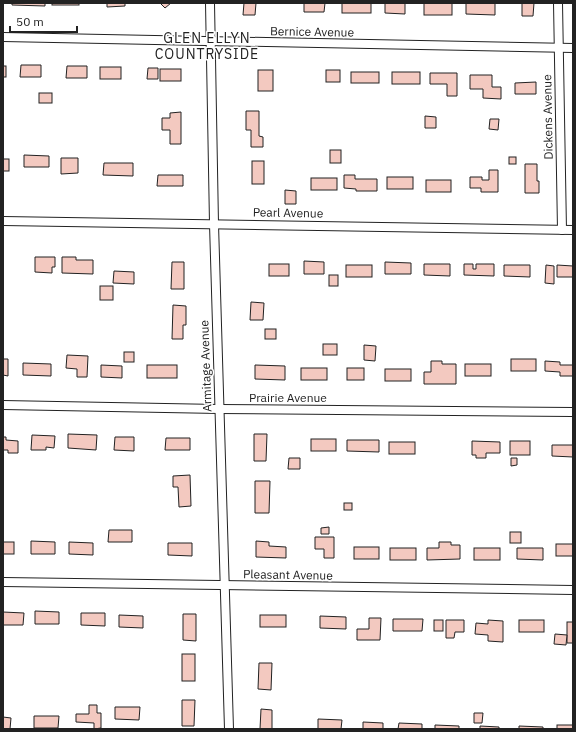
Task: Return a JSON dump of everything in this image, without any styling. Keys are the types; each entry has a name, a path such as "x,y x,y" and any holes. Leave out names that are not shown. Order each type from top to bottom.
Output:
{"street":[{"name":"Armitage Avenue","path":"210,3 214,224 229,729"},
{"name":"Dickens Avenue","path":"558,3 562,230"},
{"name":"Bernice Avenue","path":"3,37 573,48"},
{"name":"Pearl Avenue","path":"3,221 573,230"},
{"name":"Prairie Avenue","path":"3,405 219,410 573,412"},
{"name":"Pleasant Avenue","path":"3,582 573,590"}],"building":[{"path":"12,3 45,3 45,6 12,5"},
{"path":"52,3 79,3 79,5 52,5"},
{"path":"107,3 125,3 125,6 107,7"},
{"path":"160,3 171,3 165,8"},
{"path":"244,3 256,3 255,15 243,15"},
{"path":"304,3 325,3 324,12 304,12"},
{"path":"342,3 371,3 371,13 342,13"},
{"path":"385,3 405,3 405,14 385,13"},
{"path":"424,3 452,3 452,15 424,15"},
{"path":"466,3 495,3 495,15 466,14"},
{"path":"522,3 534,3 533,16 522,16"},
{"path":"21,65 41,65 41,77 20,77"},
{"path":"3,66 6,66 6,77 3,77"},
{"path":"67,66 87,66 87,78 66,78"},
{"path":"100,67 121,67 121,79 100,79"},
{"path":"148,68 158,68 158,79 147,79"},
{"path":"160,69 181,69 181,81 160,81"},
{"path":"258,70 273,70 273,91 258,91"},
{"path":"326,70 340,70 340,82 326,82"},
{"path":"351,72 379,72 379,83 351,83"},
{"path":"392,72 420,72 420,84 392,84"},
{"path":"430,73 457,73 457,96 447,96 447,84 430,84"},
{"path":"470,75 492,75 492,87 501,87 501,99 483,98 483,89 470,89"},
{"path":"536,82 536,94 515,94 515,83"},
{"path":"39,93 52,93 52,103 39,103"},
{"path":"246,111 259,111 259,136 263,137 263,147 251,147 251,130 246,130"},
{"path":"181,112 181,144 170,144 170,130 162,130 162,118 170,118 170,113"},
{"path":"425,116 436,117 436,128 425,128"},
{"path":"490,119 499,119 498,130 489,129"},
{"path":"330,150 341,150 341,163 330,163"},
{"path":"24,155 49,156 49,167 24,167"},
{"path":"509,157 516,157 516,164 509,164"},
{"path":"61,158 78,158 78,173 61,174"},
{"path":"3,159 9,159 9,171 3,171"},
{"path":"252,161 264,161 264,184 252,184"},
{"path":"104,163 133,163 133,176 103,175"},
{"path":"525,164 537,164 539,193 525,193"},
{"path":"489,170 498,170 498,192 481,192 481,188 470,188 470,177 482,177 482,180 489,180"},
{"path":"158,175 183,175 183,186 157,186"},
{"path":"344,175 355,175 355,179 377,179 377,191 356,191 356,189 344,188"},
{"path":"387,177 413,177 413,189 387,189"},
{"path":"311,178 337,178 337,190 311,190"},
{"path":"426,180 451,180 451,192 426,192"},
{"path":"285,190 296,191 296,204 285,204"},
{"path":"35,257 55,257 55,267 52,267 52,273 35,272"},
{"path":"62,257 76,257 76,260 93,260 93,274 62,273"},
{"path":"304,261 324,262 324,274 304,274"},
{"path":"172,262 184,262 184,289 171,289"},
{"path":"385,262 411,263 411,274 385,274"},
{"path":"269,264 289,264 289,276 269,276"},
{"path":"424,264 450,264 450,276 424,275"},
{"path":"464,264 473,264 473,269 476,269 476,264 494,264 494,276 464,275"},
{"path":"346,265 372,265 372,277 346,277"},
{"path":"504,265 530,265 530,277 504,276"},
{"path":"546,265 554,266 554,284 545,283"},
{"path":"557,265 573,266 573,277 557,277"},
{"path":"114,271 134,272 134,284 113,283"},
{"path":"329,275 338,275 338,286 329,286"},
{"path":"100,286 113,286 113,300 100,300"},
{"path":"251,302 264,303 263,320 250,320"},
{"path":"173,305 186,306 186,325 183,325 183,339 172,339"},
{"path":"265,329 276,329 276,339 265,339"},
{"path":"323,344 337,344 337,355 323,355"},
{"path":"364,345 376,346 375,361 364,360"},
{"path":"124,352 134,352 134,362 124,362"},
{"path":"67,355 88,356 87,377 77,377 77,369 66,368"},
{"path":"3,359 8,359 8,376 3,375"},
{"path":"511,359 536,359 536,371 511,371"},
{"path":"431,361 442,361 442,364 456,364 456,384 424,384 424,372 431,372"},
{"path":"545,361 560,362 560,365 573,365 573,376 560,376 560,372 545,371"},
{"path":"23,363 51,364 51,376 23,375"},
{"path":"465,364 491,364 491,376 465,376"},
{"path":"101,365 122,366 122,378 101,377"},
{"path":"147,365 177,365 177,378 147,378"},
{"path":"255,365 285,366 285,380 255,379"},
{"path":"301,368 327,368 327,380 301,380"},
{"path":"347,368 364,368 364,380 347,380"},
{"path":"385,369 411,369 411,381 385,381"},
{"path":"68,434 97,435 96,450 68,448"},
{"path":"254,434 267,434 266,461 254,461"},
{"path":"32,435 55,436 54,448 46,447 46,450 31,450"},
{"path":"3,437 6,437 6,440 18,441 18,453 8,453 8,450 3,450"},
{"path":"115,437 134,437 134,451 114,450"},
{"path":"166,438 190,438 190,450 165,450"},
{"path":"311,439 336,439 336,451 311,451"},
{"path":"347,440 379,440 379,452 347,451"},
{"path":"472,441 500,442 500,453 486,453 486,458 476,458 476,455 472,455"},
{"path":"510,441 530,441 530,455 510,455"},
{"path":"389,442 415,442 415,454 389,454"},
{"path":"552,445 573,445 573,457 552,456"},
{"path":"289,458 300,458 300,469 288,469"},
{"path":"511,458 517,458 517,465 511,466"},
{"path":"190,475 191,506 179,507 178,487 173,487 173,476"},
{"path":"255,481 270,481 269,513 255,513"},
{"path":"344,503 352,503 352,510 344,510"},
{"path":"329,527 329,534 321,534 321,528"},
{"path":"109,530 132,530 132,542 108,542"},
{"path":"510,532 521,532 521,543 510,543"},
{"path":"315,537 334,537 334,558 324,558 324,549 315,549"},
{"path":"31,541 55,542 55,554 31,554"},
{"path":"256,541 269,542 269,546 286,547 286,558 256,557"},
{"path":"3,542 14,542 14,554 3,554"},
{"path":"69,542 93,543 93,555 69,554"},
{"path":"439,542 451,542 451,545 460,545 460,559 427,560 427,548 439,548"},
{"path":"168,543 192,543 192,556 168,555"},
{"path":"556,544 573,544 573,556 556,556"},
{"path":"354,547 379,547 379,559 354,559"},
{"path":"390,548 416,548 416,560 390,560"},
{"path":"474,548 500,548 500,560 474,560"},
{"path":"517,548 543,548 543,560 517,559"},
{"path":"35,611 59,612 59,624 35,624"},
{"path":"3,612 24,613 23,625 3,625"},
{"path":"81,613 105,613 105,626 81,625"},
{"path":"183,614 196,614 196,641 183,640"},
{"path":"119,615 143,616 143,628 119,627"},
{"path":"260,615 286,615 286,627 260,627"},
{"path":"320,616 346,617 346,629 320,628"},
{"path":"369,618 381,618 380,640 357,640 357,629 369,629"},
{"path":"393,619 423,619 422,631 393,631"},
{"path":"434,620 443,620 443,631 434,631"},
{"path":"446,620 464,620 464,632 455,632 454,638 446,638"},
{"path":"488,620 503,621 503,642 488,641 488,635 475,634 476,623 488,624"},
{"path":"519,620 544,620 544,632 519,632"},
{"path":"567,622 573,622 573,643 567,643"},
{"path":"555,634 567,635 566,645 554,644"},
{"path":"182,654 195,654 195,681 182,681"},
{"path":"259,663 272,663 271,690 258,689"},
{"path":"182,700 195,700 194,726 182,726"},
{"path":"89,705 97,705 97,713 101,713 101,728 94,729 94,723 76,722 76,714 89,714"},
{"path":"115,707 140,707 139,720 115,719"},
{"path":"261,709 272,710 272,729 260,729"},
{"path":"474,713 483,713 482,723 474,723"},
{"path":"34,716 59,716 58,728 34,728"},
{"path":"3,717 11,718 10,729 3,729"},
{"path":"318,719 342,720 341,729 318,729"},
{"path":"363,722 383,723 383,729 363,729"},
{"path":"399,723 422,724 422,729 398,729"},
{"path":"435,725 459,726 459,729 435,729"},
{"path":"557,725 573,725 573,729 557,729"},
{"path":"480,726 499,727 499,729 480,729"},
{"path":"519,726 543,727 543,729 519,729"}],"district":[{"name":"GLEN ELLYN COUNTRYSIDE","path":"207,46"}]}
